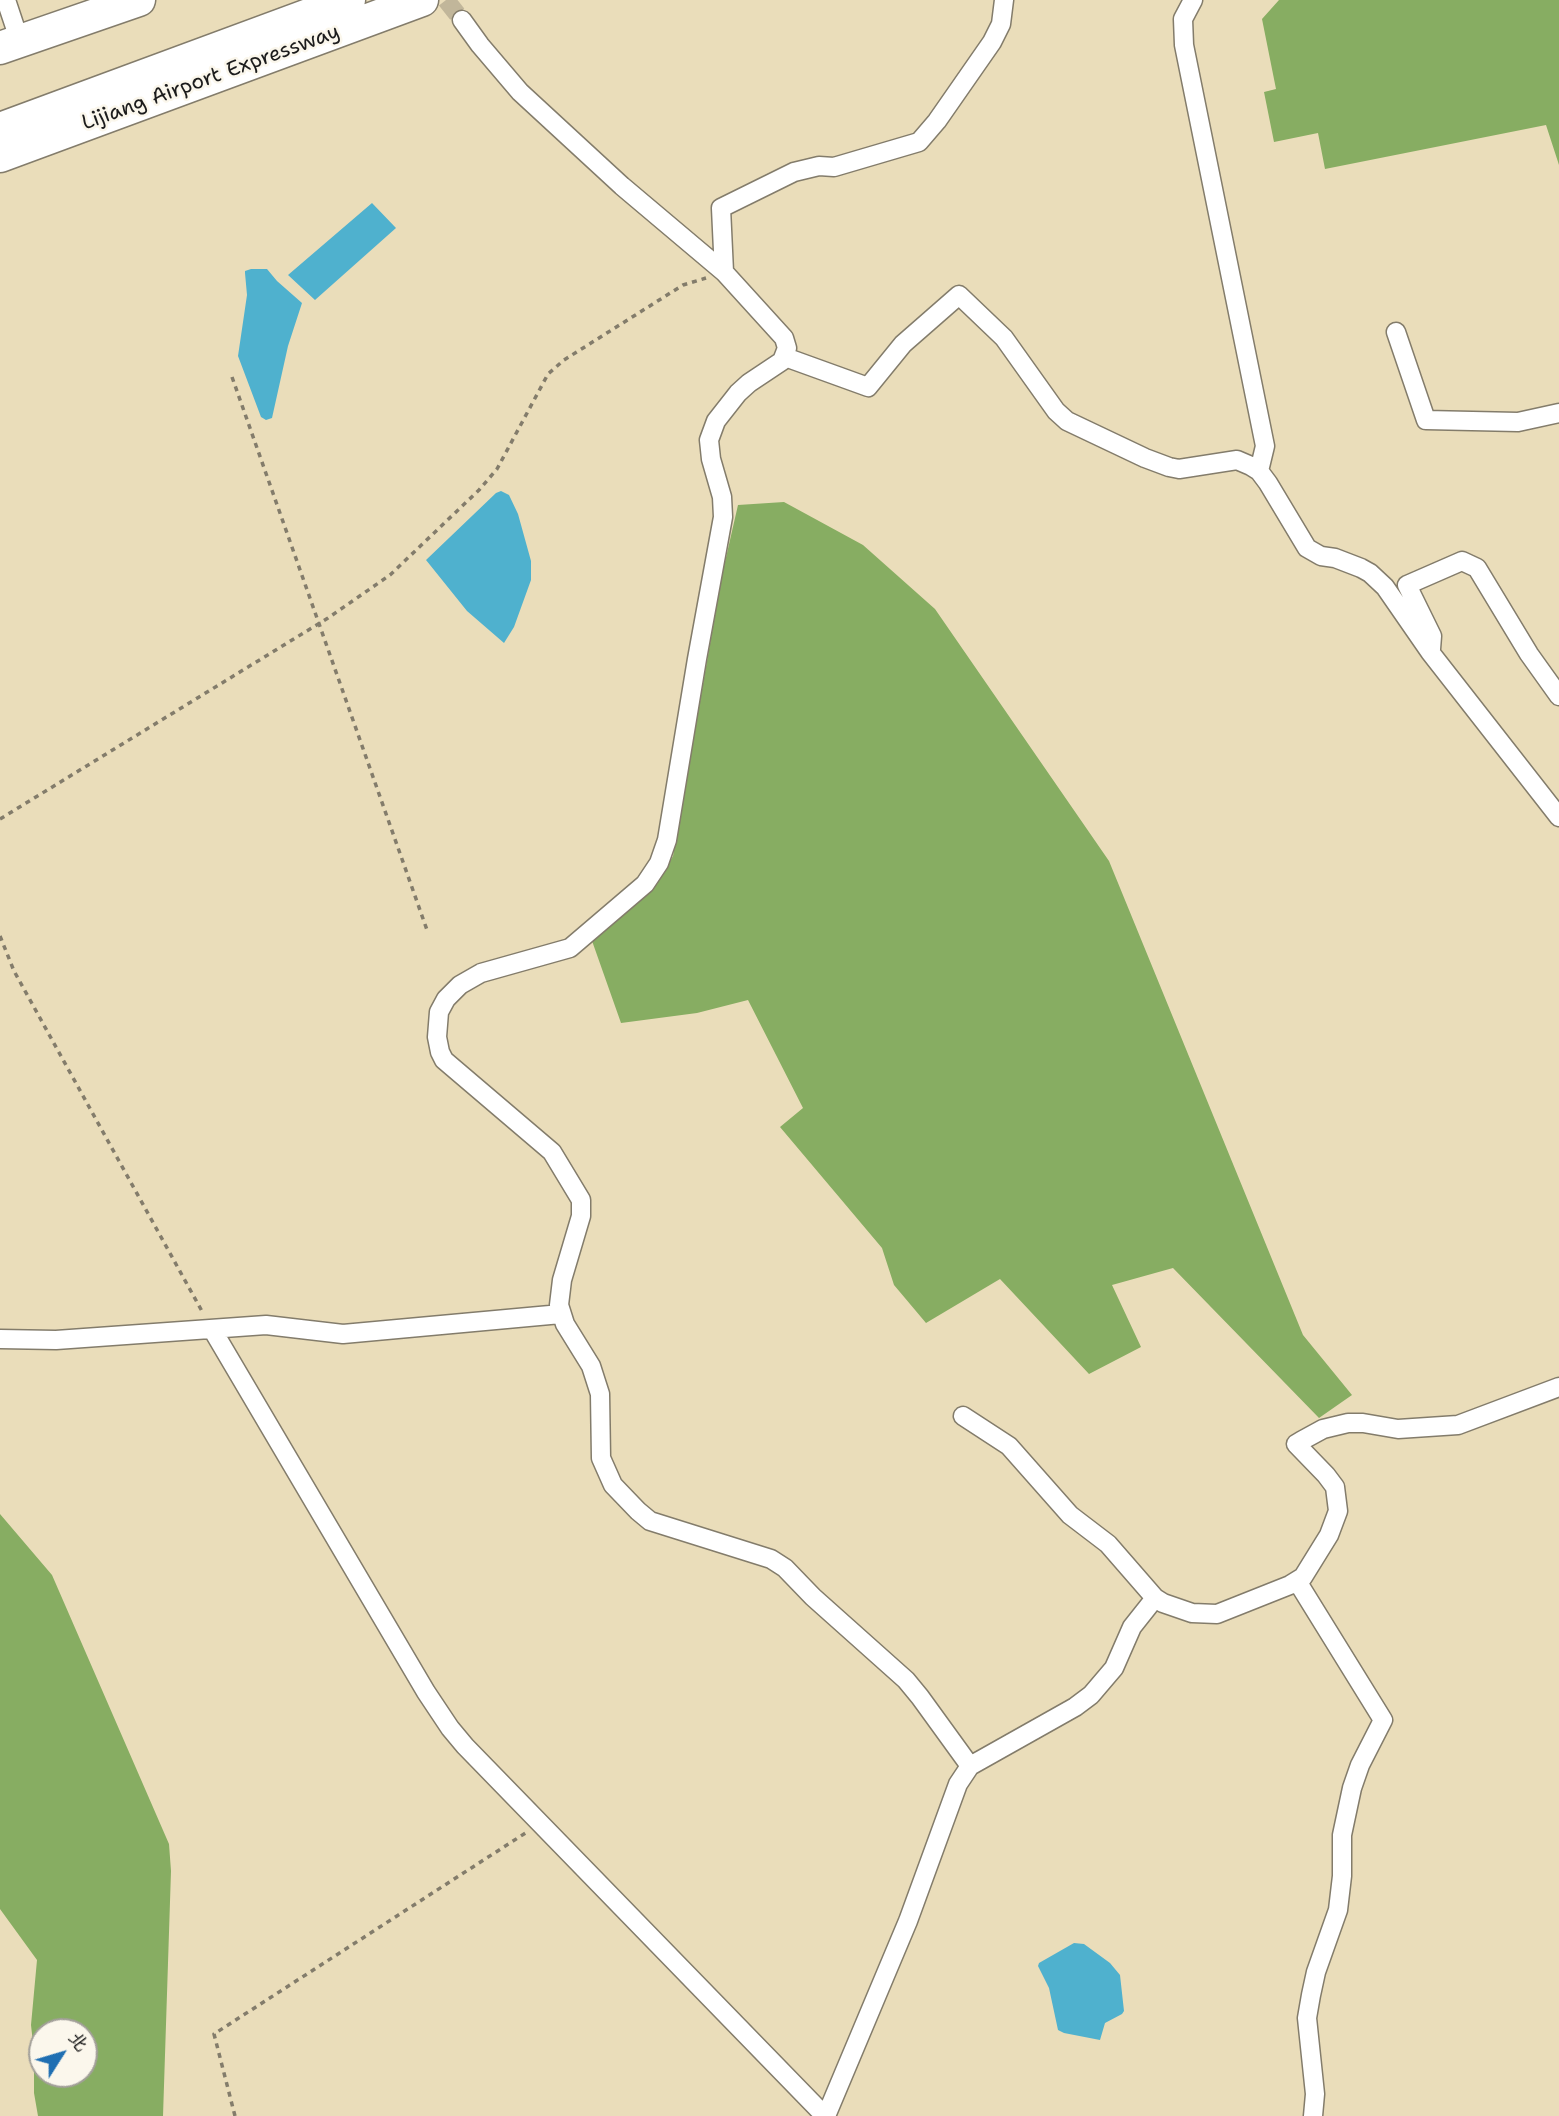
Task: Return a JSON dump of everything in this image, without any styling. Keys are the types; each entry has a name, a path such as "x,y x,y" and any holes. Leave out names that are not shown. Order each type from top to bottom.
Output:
{"highway":[{"path":"10,45 138,0"},
{"name":"Lijiang Airport Expressway","path":"0,129 349,0"},
{"name":"Lijiang Airport Expressway","path":"0,156 422,0"}],"street":[{"path":"6,0 10,45"},
{"path":"724,272 721,208 794,172 819,166 834,167 919,142 937,121 996,36 1001,24 1003,0"},
{"path":"1193,0 1184,19 1184,45 1265,446 1259,471"},
{"path":"462,20 499,69 528,100 622,186 724,272 784,338 787,348 785,357 738,393 716,421 709,440 710,459 723,497 723,517 667,840 659,863 645,884 570,948 472,977 460,985 446,999 439,1012 437,1037 440,1052 444,1060 552,1152 581,1199 582,1216 559,1300 561,1314 591,1366 600,1394 601,1458 619,1493 650,1521 771,1559 785,1568 906,1681 970,1766"},
{"path":"785,357 868,387 903,344 959,295 1004,338 1056,411 1067,421 1169,467 1179,469 1237,460 1259,471 1307,548 1321,556 1352,564 1370,573 1385,587 1430,652 1559,817"},
{"path":"1396,332 1426,420 1518,422 1559,413"},
{"path":"1430,652 1433,636 1407,585 1462,561 1477,568 1515,633 1559,696"},
{"path":"0,1339 56,1340 266,1325 342,1334 561,1314"},
{"path":"212,1329 436,1709 465,1746 825,2116 908,1921 958,1784 970,1766 1075,1707 1091,1695 1114,1668 1132,1627 1155,1598"},
{"path":"963,1416 1009,1446 1070,1515 1108,1544 1155,1598 1163,1604 1192,1613 1217,1614 1297,1581 1306,1573 1324,1545 1338,1511 1335,1487 1296,1444 1323,1429 1348,1423 1408,1429 1458,1424 1559,1387"},
{"path":"1297,1581 1383,1720 1365,1753 1352,1788 1342,1835 1342,1876 1338,1910 1316,1972 1311,1995 1307,2018 1315,2094 1313,2116"}],"path":[{"path":"0,819 318,624 390,575 479,490 497,469 548,374 564,360 683,285 724,272"},
{"path":"232,377 427,930"},
{"path":"0,936 14,971 212,1329"},
{"path":"235,2116 214,2034 540,1823"}],"green space":[{"path":"1279,0 1559,0 1559,165 1546,125 1325,169 1318,133 1274,142 1264,92 1276,89 1262,19"},
{"path":"784,502 863,545 935,609 1109,861 1303,1335 1352,1395 1319,1418 1173,1268 1112,1285 1141,1347 1089,1374 1000,1279 926,1323 894,1285 882,1248 780,1127 803,1108 748,1000 697,1013 621,1023 591,938 657,884 673,856 722,575 738,505"},
{"path":"0,1514 52,1575 169,1844 171,1871 163,2116 38,2116 34,2088 98,2088 98,2018 32,2018 37,1960 0,1909"}],"water":[{"path":"372,203 396,228 315,300 288,275"},
{"path":"267,269 302,303 288,346 272,418 266,420 261,417 238,356 247,295 245,271"},
{"path":"501,491 509,495 518,514 531,561 531,580 514,627 504,643 467,611 426,560"},
{"path":"1074,1943 1084,1944 1110,1963 1120,1975 1124,2011 1105,2023 1100,2040 1058,2030 1049,1988 1038,1966"}],"tunnel":[{"path":"446,0 462,20"}]}
